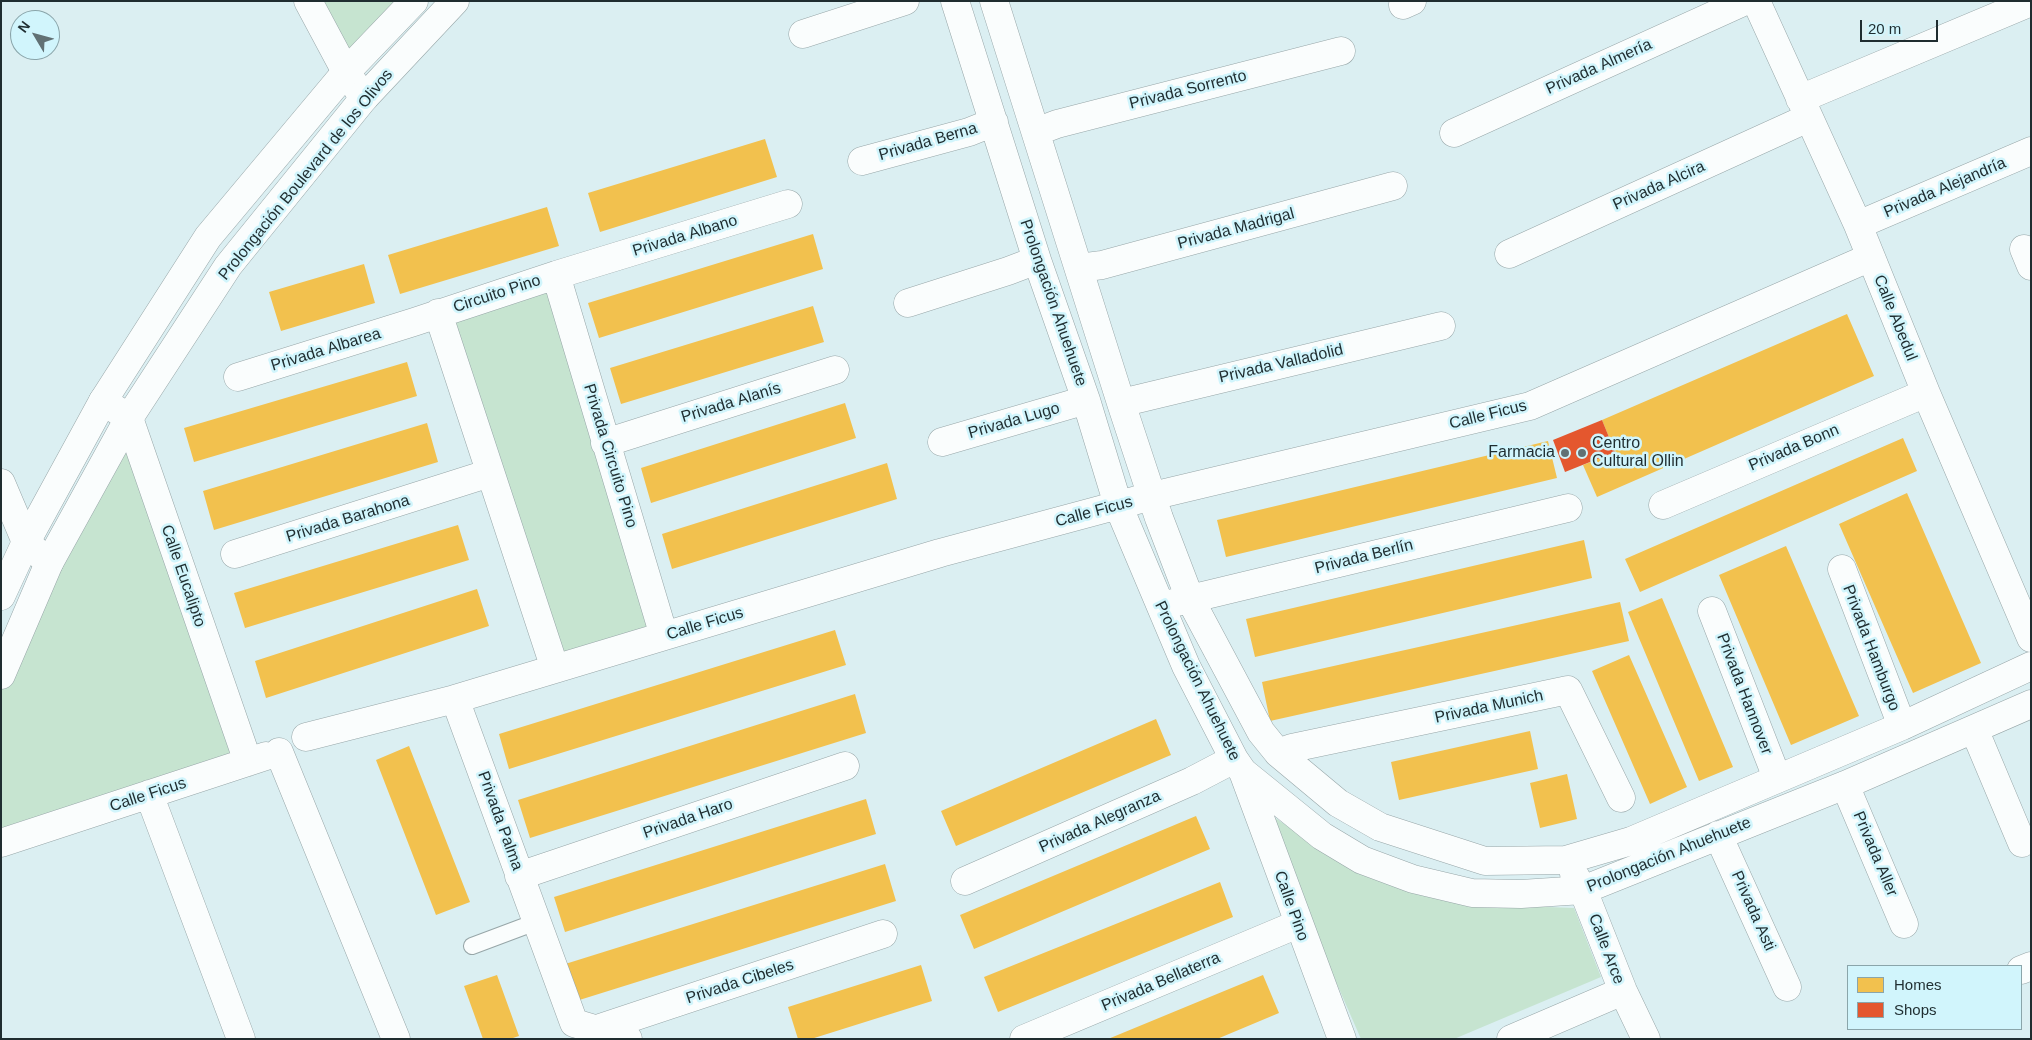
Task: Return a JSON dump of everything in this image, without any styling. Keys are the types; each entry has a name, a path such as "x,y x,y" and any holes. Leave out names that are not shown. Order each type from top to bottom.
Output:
{"street":[{"path":"308,1 346,72 364,98"},
{"name":"Prolongación Boulevard de los Olivos","path":"1,596 26,542 103,401 208,237 346,72 414,1"},
{"name":"Prolongación Boulevard de los Olivos","path":"1,675 49,563 129,418 228,266 364,98 455,1"},
{"path":"803,34 905,1"},
{"name":"Prolongación Ahuehuete","path":"955,1 1037,260 1086,400 1118,506 1186,666 1238,766 1322,836 1362,860 1413,879 1472,893 1521,894 1583,890 1845,785 2031,704"},
{"name":"Prolongación Ahuehuete","path":"994,1 1121,403 1152,496 1190,599 1261,732 1285,750 1338,803 1380,827 1485,861 1566,860 1631,841 1902,726 2031,666"},
{"name":"Privada Almería","path":"1454,133 1745,1"},
{"name":"Calle Abedul","path":"1756,1 1858,225 1926,393 2031,638"},
{"name":"Privada Alcira","path":"1510,254 1804,109 2031,2"},
{"name":"Privada Sorrento","path":"1036,132 1057,124 1342,51"},
{"name":"Privada Berna","path":"862,162 969,132 994,122"},
{"name":"Privada Alejandría","path":"1858,225 2031,151"},
{"name":"Privada Madrigal","path":"1079,268 1102,265 1393,186"},
{"name":"Privada Albano","path":"569,272 788,204"},
{"name":"Calle Ficus","path":"1,843 293,746 456,699 940,553 1152,496 1530,406 1871,257"},
{"path":"908,304 1037,260"},
{"name":"Circuito Pino","path":"426,318 569,272"},
{"name":"Privada Circuito Pino","path":"569,272 617,439 664,636"},
{"path":"426,318 490,473 555,669"},
{"name":"Privada Albarea","path":"238,377 426,318"},
{"name":"Privada Valladolid","path":"1121,403 1441,326"},
{"name":"Privada Alanís","path":"617,439 835,370"},
{"name":"Privada Bonn","path":"1663,505 1926,393"},
{"name":"Privada Lugo","path":"942,442 1086,400"},
{"path":"103,401 129,418"},
{"name":"Calle Eucalipto","path":"129,418 248,762"},
{"name":"Privada Barahona","path":"235,554 490,473"},
{"path":"1,483 26,542 49,563"},
{"name":"Privada Berlín","path":"1160,606 1568,508"},
{"name":"Privada Hamburgo","path":"1842,570 1902,726"},
{"name":"Privada Hannover","path":"1712,611 1777,778"},
{"name":"Privada Munich","path":"1285,750 1568,690 1621,798"},
{"name":"Privada Palma","path":"456,699 525,874 540,933"},
{"path":"1974,729 2022,843"},
{"path":"293,746 396,1039"},
{"name":"Privada Haro","path":"525,874 845,766"},
{"name":"Privada Alegranza","path":"965,881 1192,782 1238,766"},
{"name":"Calle Pino","path":"1238,766 1342,1039"},
{"name":"Privada Aller","path":"1845,785 1904,924"},
{"path":"149,794 241,1039"},
{"name":"Privada Asti","path":"1718,835 1787,987"},
{"name":"Calle Arce","path":"1566,860 1583,890 1623,991 1646,1039"},
{"name":"Privada Bellaterra","path":"1024,1039 1298,924"},
{"path":"540,933 574,1023 628,1039"},
{"name":"Privada Cibeles","path":"597,1029 883,934"},
{"path":"1510,1039 1623,991"}],"lane":[{"path":"472,946 540,933"}],"green space":[{"path":"304,1 410,1 340,79"},
{"path":"557,278 660,626 552,658 438,316"},
{"path":"128,419 242,751 1,838 1,663"},
{"path":"1260,808 1353,869 1465,904 1574,908 1601,977 1454,1039 1361,1039"}],"building: Homes":[{"path":"765,139 777,177 600,232 588,193"},
{"path":"547,207 559,246 400,294 388,255"},
{"path":"813,234 823,269 599,338 588,303"},
{"path":"364,264 375,303 281,331 269,292"},
{"path":"813,306 824,342 621,404 610,368"},
{"path":"1847,314 1874,376 1597,497 1583,465 1615,452 1602,420"},
{"path":"407,362 417,396 194,462 184,428"},
{"path":"845,403 856,438 651,503 641,468"},
{"path":"427,423 438,462 214,530 203,491"},
{"path":"1903,438 1917,471 1640,592 1625,559"},
{"path":"1548,441 1557,478 1226,557 1217,520"},
{"path":"887,463 897,499 672,569 662,534"},
{"path":"1907,493 1981,663 1913,693 1839,524"},
{"path":"458,525 469,560 245,628 234,593"},
{"path":"1584,540 1592,578 1255,657 1246,619"},
{"path":"1786,546 1859,716 1791,745 1719,575"},
{"path":"477,589 489,626 266,698 255,661"},
{"path":"1662,598 1733,767 1699,781 1628,612"},
{"path":"1620,602 1629,641 1270,721 1262,682"},
{"path":"835,630 846,665 509,769 499,734"},
{"path":"1629,655 1687,787 1650,804 1592,671"},
{"path":"855,694 866,733 530,838 518,800"},
{"path":"1156,719 1171,755 956,846 941,811"},
{"path":"1530,731 1538,769 1399,800 1391,762"},
{"path":"409,746 470,902 436,915 376,760"},
{"path":"1567,774 1577,819 1540,828 1530,783"},
{"path":"866,799 876,834 565,932 554,897"},
{"path":"1196,816 1210,849 974,949 960,915"},
{"path":"885,864 896,901 573,1002 562,965"},
{"path":"1220,882 1233,917 998,1012 984,977"},
{"path":"921,965 932,1001 811,1039 798,1039 788,1007"},
{"path":"497,975 519,1036 510,1039 483,1039 464,986"},
{"path":"1263,975 1279,1013 1217,1039 1108,1039"}],"building: Shops":[{"path":"1602,420 1615,452 1565,472 1553,440"}],"place":[{"name":"Farmacia","path":"1565,453"},
{"name":"Centro Cultural Ollin","path":"1582,453"}]}
